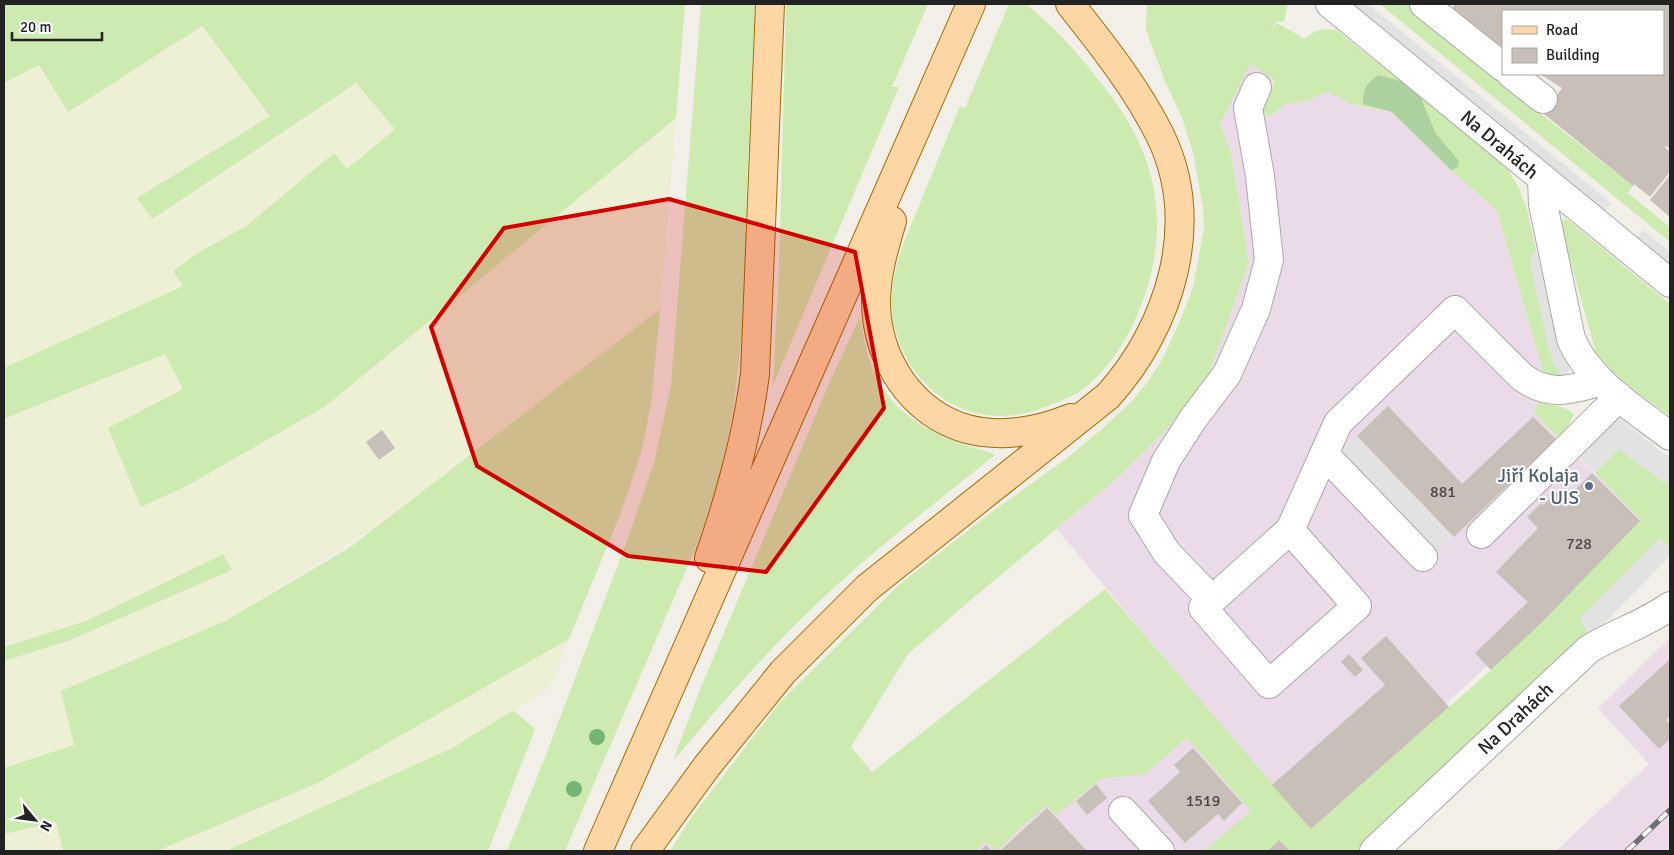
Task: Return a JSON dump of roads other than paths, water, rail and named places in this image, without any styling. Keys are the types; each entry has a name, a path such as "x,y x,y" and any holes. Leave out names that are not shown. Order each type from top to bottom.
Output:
{"main road":[{"path":"629,778 726,511 750,409 755,364 770,4"},
{"path":"598,851 971,4"},
{"path":"645,851 707,766 783,672 867,588 1108,396 1127,375 1155,325 1172,278 1179,238 1180,210 1175,180 1160,136 1127,77 1070,4"},
{"path":"928,102 882,252 879,271 876,303 878,320 887,359 894,374 907,390 924,405 952,423 968,429 992,433 1035,430 1091,410"}],"street":[{"name":"Na Drahách","path":"1330,4 1670,283"},
{"path":"1424,4 1502,66"},
{"path":"1512,75 1543,99"},
{"path":"1212,600 1167,553 1143,515 1166,461 1193,419 1227,374 1256,309 1269,260 1260,176 1248,108 1257,87"},
{"path":"1542,179 1543,204 1571,339 1582,362 1610,389 1670,436"},
{"path":"1290,530 1357,606 1269,684 1202,608 1290,530 1338,423 1455,310 1532,385 1544,389 1561,390 1577,388 1610,389"},
{"path":"1481,534 1610,389"},
{"path":"1324,454 1423,557"},
{"name":"Na Drahách","path":"1374,851 1589,649 1608,637 1632,629 1655,617 1670,606"},
{"path":"1123,811 1160,851"}],"railway":[{"path":"1627,851 1670,810"}],"place":[{"name":"Jiří Kolaja - UIS","path":"1589,486"}]}
